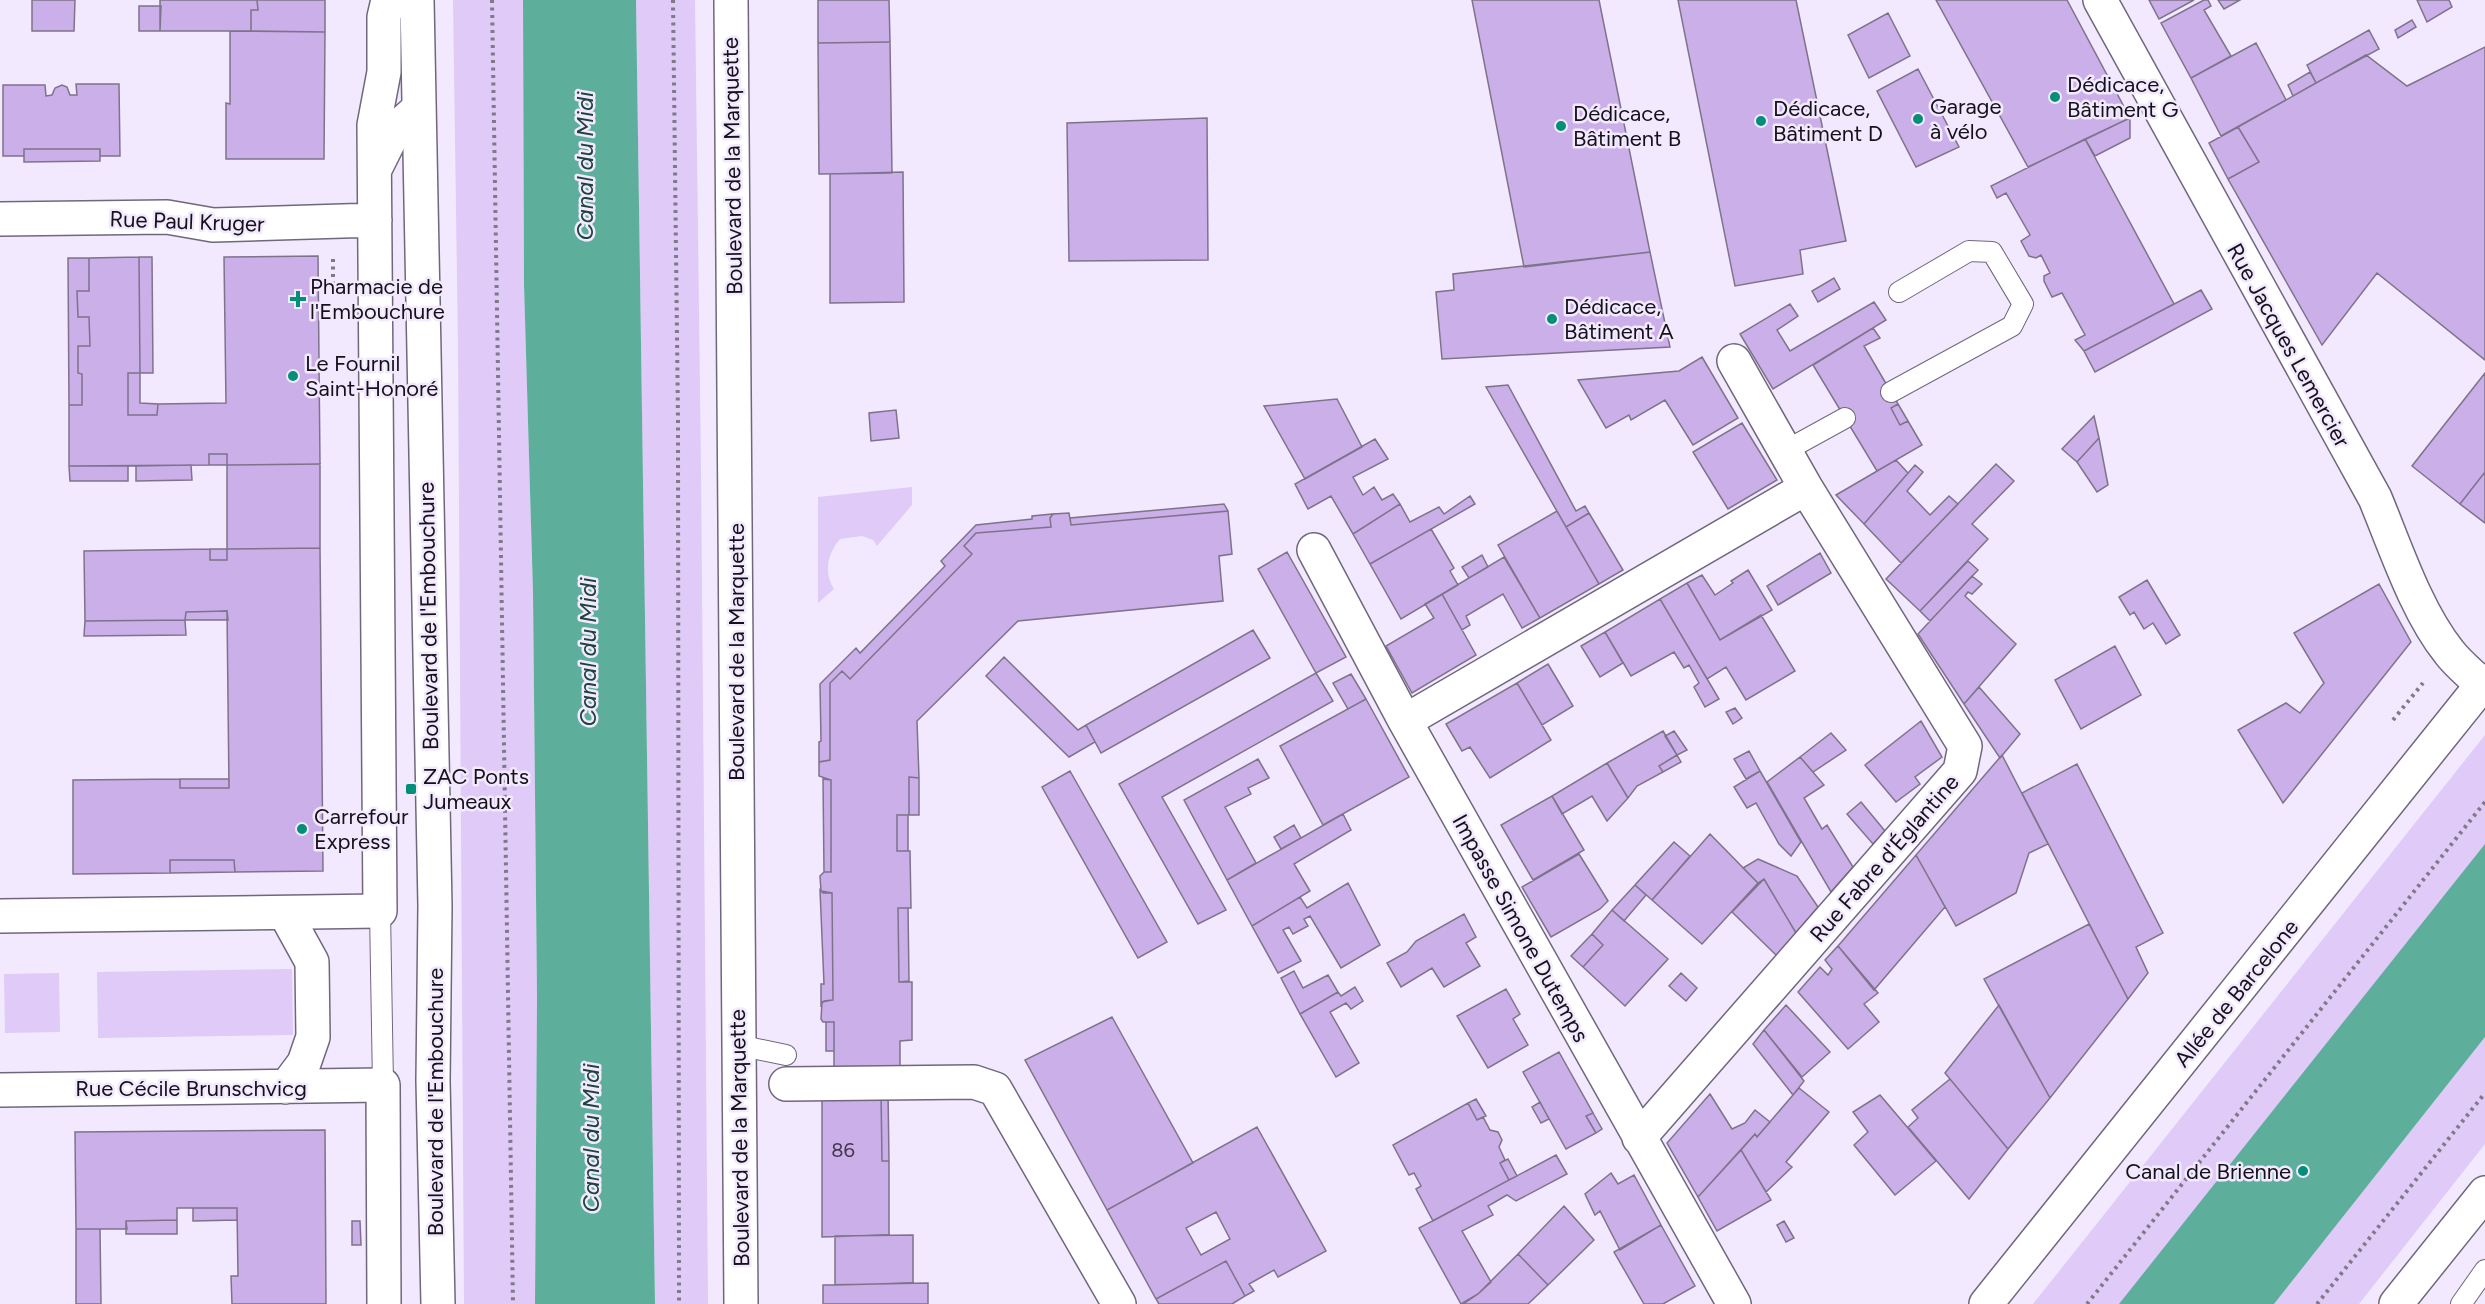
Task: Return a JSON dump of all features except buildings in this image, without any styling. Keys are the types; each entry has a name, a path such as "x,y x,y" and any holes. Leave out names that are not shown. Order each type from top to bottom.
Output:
{"street":[{"path":"0,916 380,911 374,125 384,72 384,17 388,0"},
{"name":"Boulevard de l'Embouchure","path":"417,0 435,906 433,1081 438,1304"},
{"name":"Boulevard de la Marquette","path":"731,0 741,1304"},
{"name":"Rue Jacques Lemercier","path":"2100,0 2375,498 2408,578 2449,652 2483,683"},
{"path":"375,169 394,131 418,109"},
{"name":"Rue Paul Kruger","path":"0,219 167,217 213,225 375,220"},
{"name":"Rue Fabre d'Églantine","path":"1639,1138 1960,771 1965,746 1806,488 1734,361"},
{"path":"1405,721 1806,488"},
{"name":"Impasse Simone Dutemps","path":"1314,550 1405,721 1734,1304"},
{"name":"Allée de Barcelone","path":"1986,1304 2483,683"},
{"path":"285,913 312,962 313,1037 304,1063 286,1087"},
{"path":"786,1069 974,1082 995,1089 1119,1304"},
{"path":"383,1085 384,1304"},
{"name":"Rue Cécile Brunschvicg","path":"0,1090 383,1085"},
{"path":"2396,1304 2485,1193"}],"lane":[{"path":"1891,392 2012,326 2023,304 1992,252 1969,251 1899,292"},
{"path":"1785,451 1845,418"},
{"path":"380,911 383,1085"},
{"path":"738,1045 786,1069"},
{"path":"2461,1304 2485,1270"}],"path":[{"path":"492,0 513,1304"},
{"path":"673,0 678,420 679,1304"},
{"path":"2393,720 2449,652"},
{"path":"2087,1304 2485,802"},
{"path":"2317,1304 2485,1093"}],"shaded area":[{"path":"453,0 523,0 524,285 533,593 537,997 535,1304 464,1304 458,348"},
{"path":"636,0 695,0 708,1304 655,1304"},
{"path":"912,487 912,505 877,546 873,540 862,536 840,539 832,550 828,563 829,576 834,589 818,603 818,497"},
{"path":"2485,735 2485,845 2120,1304 2033,1304"},
{"path":"292,969 293,1035 98,1038 97,972"},
{"path":"59,973 60,1032 5,1033 4,974"},
{"path":"2485,1037 2485,1144 2359,1304 2274,1304"}],"water":[{"name":"Canal du Midi","path":"523,0 636,0 655,1304 535,1304 537,997 533,593 524,285"},
{"name":"Canal de Brienne","path":"2485,844 2485,1037 2274,1304 2119,1304"}],"place":[{"name":"Dédicace, Bâtiment G","path":"2055,97"},
{"name":"Garage à vélo","path":"1918,119"},
{"name":"Dédicace, Bâtiment D","path":"1761,121"},
{"name":"Dédicace, Bâtiment B","path":"1561,126"},
{"name":"Pharmacie de l'Embouchure","path":"298,299"},
{"name":"Dédicace, Bâtiment A","path":"1552,319"},
{"name":"Le Fournil Saint-Honoré","path":"293,376"},
{"name":"ZAC Ponts Jumeaux","path":"411,789"},
{"name":"Carrefour Express","path":"302,829"},
{"name":"Canal de Brienne","path":"2303,1171"}]}
